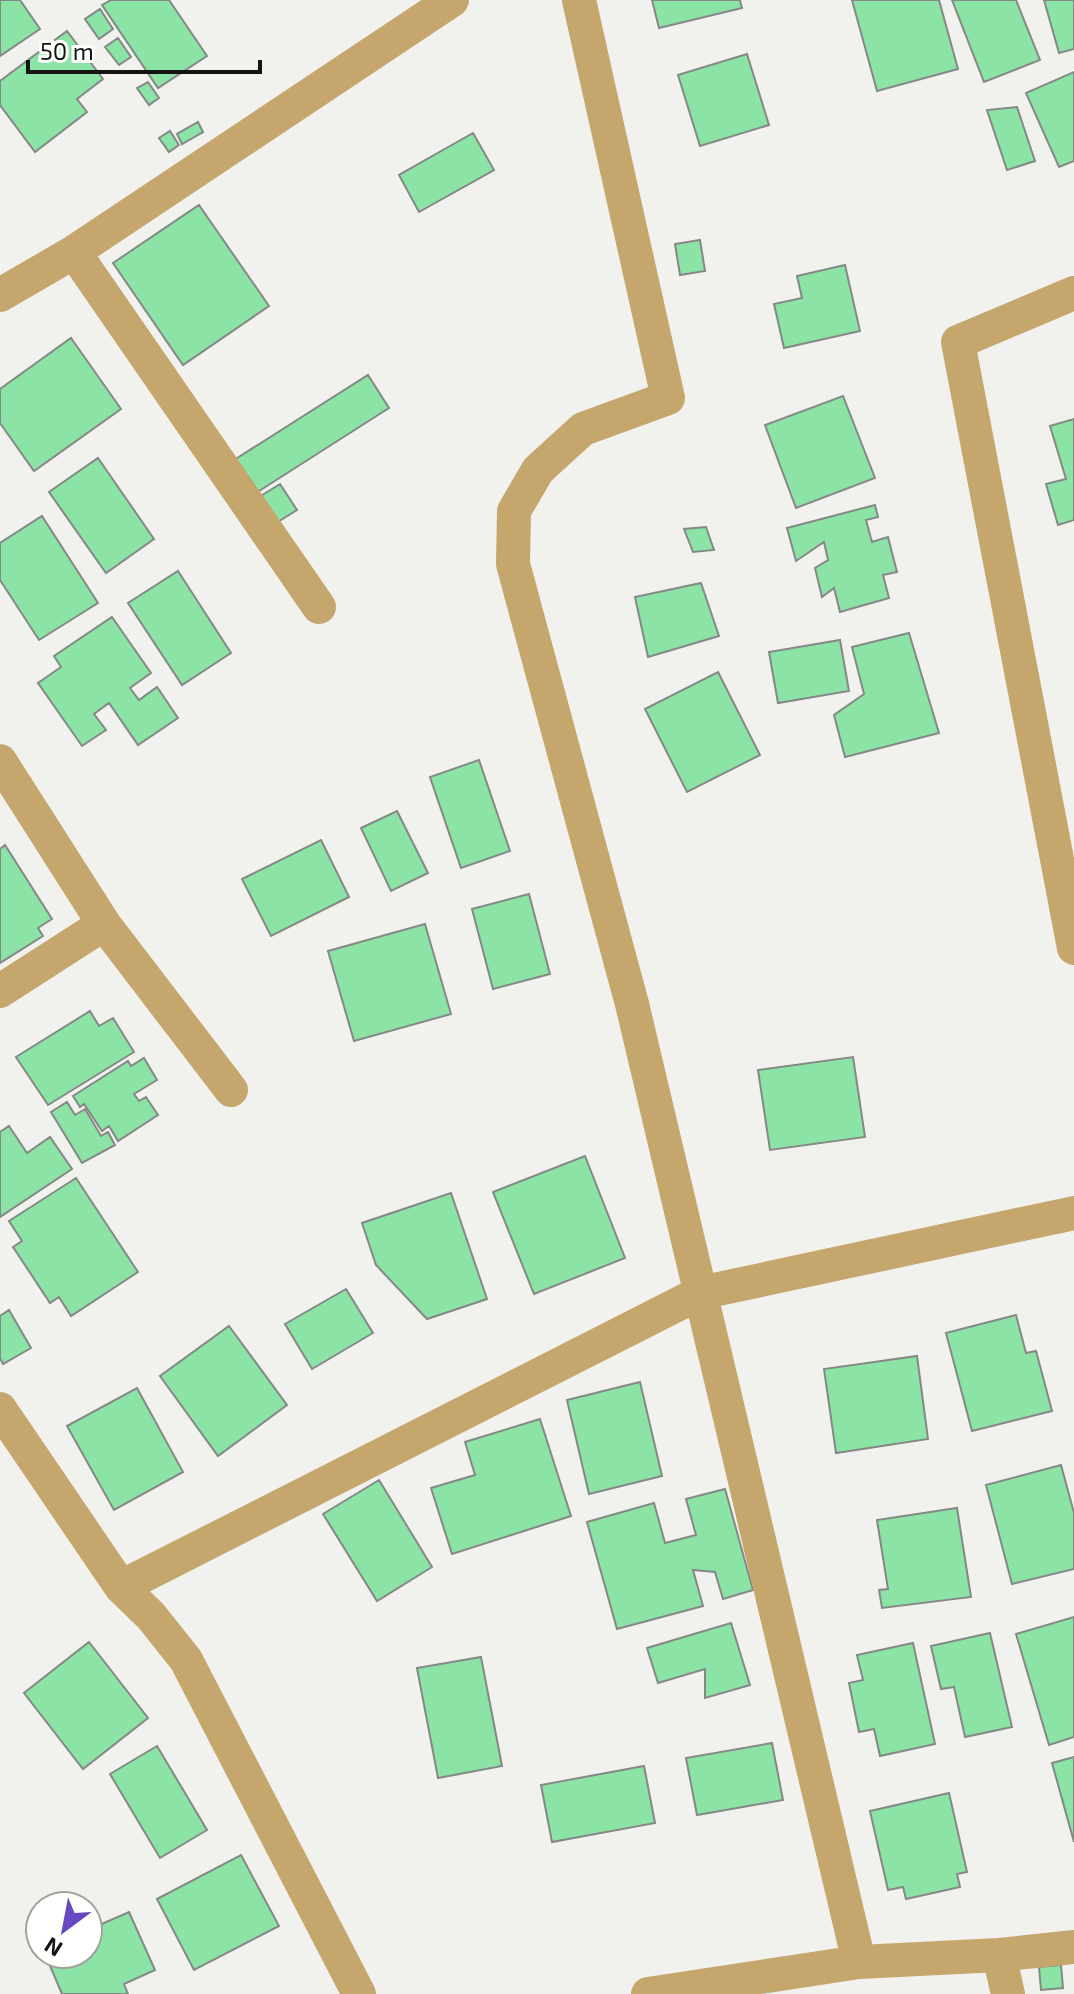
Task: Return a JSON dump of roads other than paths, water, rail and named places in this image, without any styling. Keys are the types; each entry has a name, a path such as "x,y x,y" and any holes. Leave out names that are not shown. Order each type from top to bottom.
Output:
{"street":[{"path":"0,295 74,252 452,0"},
{"path":"579,0 668,398 583,429 538,470 514,511 513,564 632,1004 859,1962"},
{"path":"74,252 319,607"},
{"path":"1074,293 958,342 1074,948"},
{"path":"0,761 104,924 231,1090"},
{"path":"0,991 104,924"},
{"path":"121,1587 700,1293 1074,1213"},
{"path":"0,1409 121,1587 151,1616 186,1660 359,1994"},
{"path":"648,1994 859,1962 999,1955 1074,1947"},
{"path":"999,1955 1008,1994"}]}
